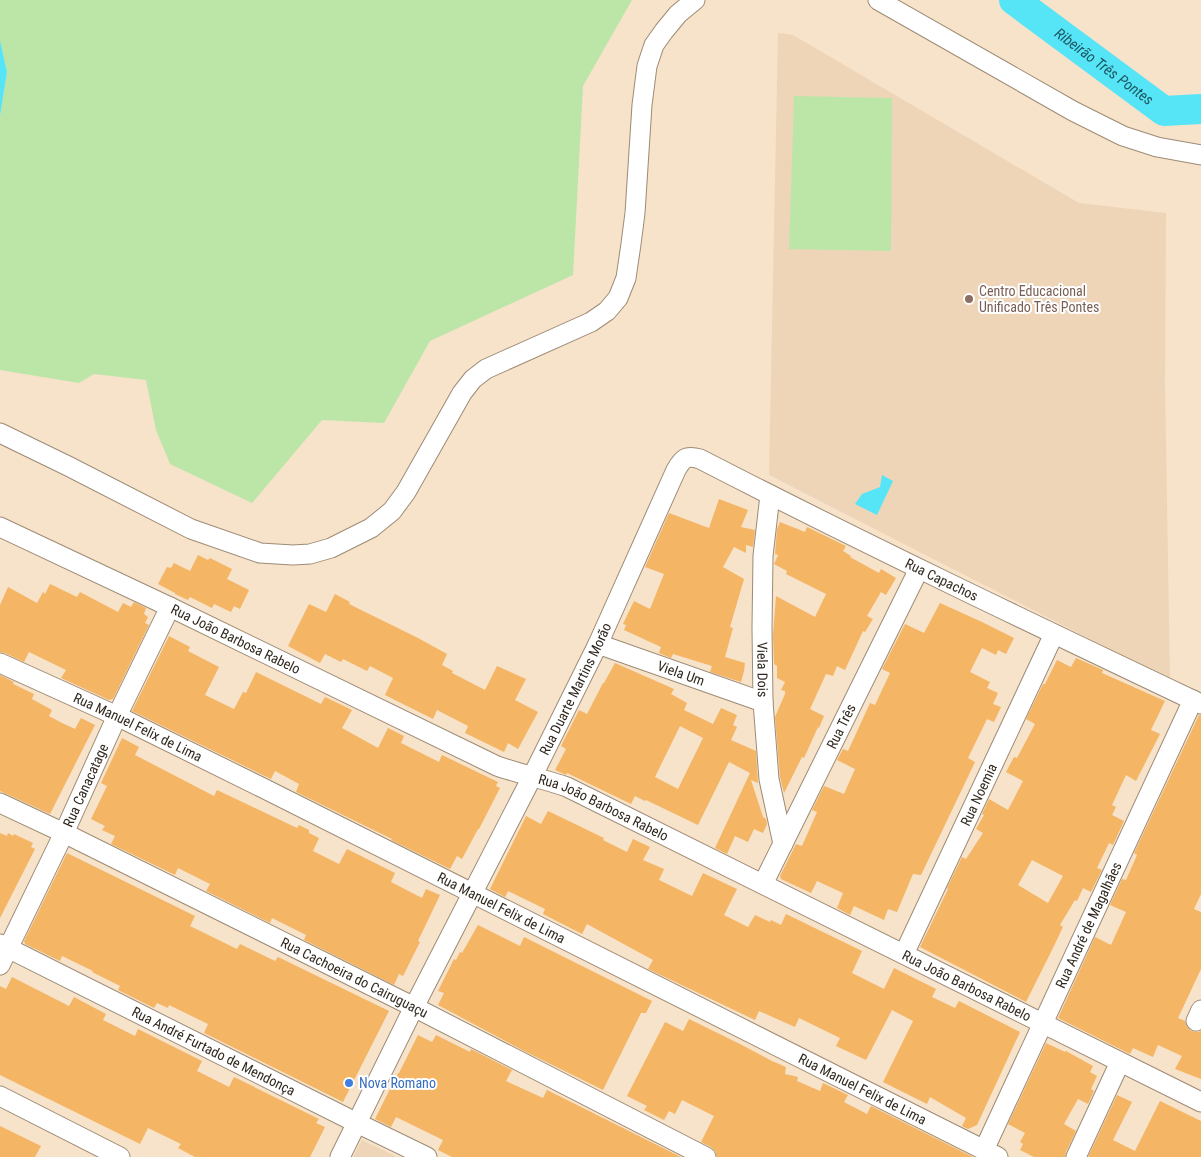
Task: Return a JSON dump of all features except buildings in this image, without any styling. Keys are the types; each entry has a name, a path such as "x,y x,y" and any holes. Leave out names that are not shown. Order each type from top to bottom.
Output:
{"street":[{"path":"0,433 191,529 260,553 310,554 332,548 371,528 392,510 406,492 462,393 473,379 486,369 591,322 607,311 618,298 626,278 632,244 642,105 647,66 654,45 664,30 678,14 695,0"},
{"path":"878,0 1073,111 1123,136 1157,147 1201,155"},
{"name":"Rua Capachos","path":"684,459 688,457 700,459 919,569 1197,702"},
{"name":"Rua Duarte Martins Morão","path":"340,1157 598,644 676,470 684,459"},
{"name":"Viela Dois","path":"770,495 763,556 763,702 769,779 783,844"},
{"name":"Rua João Barbosa Rabelo","path":"0,527 170,607 497,766 567,787 1201,1102"},
{"name":"Rua Três","path":"763,884 919,569"},
{"name":"Rua Canacatage","path":"3,952 64,833 170,607"},
{"name":"Rua Noemia","path":"904,954 1054,634"},
{"name":"Viela Um","path":"598,644 763,702"},
{"name":"Rua Manuel Felix de Lima","path":"0,662 118,716 991,1154"},
{"name":"Rua André de Magalhães","path":"991,1154 1043,1023 1197,702"},
{"name":"Rua Cachoeira do Cairuguaçu","path":"0,803 414,1007 706,1157"},
{"name":"Rua André Furtado de Mendonça","path":"3,952 427,1157"},
{"path":"1076,1157 1120,1062"},
{"path":"0,1096 120,1157"}],"shaded area":[{"name":"Centro Educacional Unificado Três Pontes","path":"778,33 793,35 1079,203 1166,213 1165,385 1170,680 769,475"},
{"path":"362,1140 397,1157 353,1157"}],"green space":[{"path":"0,0 632,0 583,86 573,275 430,341 384,423 322,420 252,503 170,464 156,430 146,380 94,374 79,383 0,370 0,116 7,72 0,40"},
{"path":"794,96 892,98 891,251 789,249"}],"water":[{"path":"0,40 7,72 0,116"},
{"path":"882,475 893,481 877,515 855,504 862,494 880,487"}],"waterway":[{"name":"Ribeirão Três Pontes","path":"1014,0 1164,111 1201,109"}],"place":[{"name":"Centro Educacional Unificado Três Pontes","path":"969,299"},
{"name":"Nova Romano","path":"349,1083"}]}
